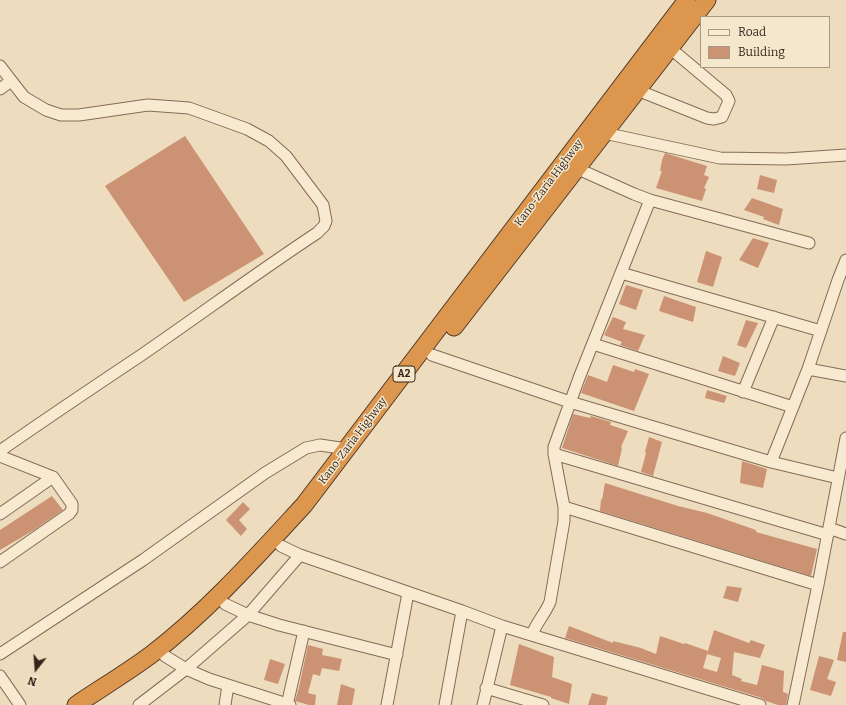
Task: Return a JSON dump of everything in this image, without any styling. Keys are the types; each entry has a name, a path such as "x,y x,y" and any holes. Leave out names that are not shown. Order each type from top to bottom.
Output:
{"highway":[{"name":"Kano-Zaria Highway","path":"76,705 152,654 210,604 254,560 304,505 687,0"},
{"name":"Kano-Zaria Highway","path":"95,705 143,673 165,656 225,604 281,546 313,508 706,0"}],"street":[{"path":"637,90 707,118 714,119 722,117 729,101 726,96 670,48"},
{"path":"0,66 24,97 46,110 61,115 79,115 148,104 189,108 247,129 269,141 286,156 323,205 326,221 324,226 317,233 0,451"},
{"path":"0,89 12,81"},
{"path":"604,133 720,158 786,159 846,155"},
{"path":"576,168 650,200 809,243"},
{"path":"532,635 535,625 547,609 550,602 564,521 564,507 554,447 570,402 650,200"},
{"path":"771,462 808,369 846,260"},
{"path":"621,273 821,331"},
{"path":"743,392 774,317"},
{"path":"593,344 793,407"},
{"path":"432,355 570,402 771,462 838,478"},
{"path":"808,369 846,376"},
{"path":"793,705 829,531 846,438"},
{"path":"0,654 143,560 265,473 306,448 320,445 347,449"},
{"path":"554,454 829,531 846,534"},
{"path":"0,456 53,477 72,504 72,510 69,514 0,562"},
{"path":"0,514 53,477"},
{"path":"564,507 818,585"},
{"path":"281,546 300,555 502,626 760,705"},
{"path":"139,705 186,669 248,615 300,555"},
{"path":"387,705 408,593"},
{"path":"225,604 248,615 304,632 397,655"},
{"path":"444,705 462,611"},
{"path":"483,705 502,626"},
{"path":"165,656 186,669 209,679 288,705 304,632"},
{"path":"0,676 20,705"},
{"path":"225,705 228,685"},
{"path":"486,688 541,705"}],"building":[{"path":"185,136 264,254 184,302 105,186"},
{"path":"665,153 707,166 704,175 709,177 704,188 706,189 702,201 656,188 662,171 660,171"},
{"path":"760,175 777,180 774,193 757,189"},
{"path":"752,198 783,209 779,225 763,219 764,217 744,210"},
{"path":"753,238 769,243 758,268 739,260"},
{"path":"706,251 722,257 713,287 697,282"},
{"path":"626,285 643,290 636,310 619,304"},
{"path":"664,296 696,307 693,322 659,311"},
{"path":"613,317 626,322 623,329 645,335 638,351 620,345 622,342 604,335"},
{"path":"746,320 758,323 746,348 737,345"},
{"path":"723,356 740,363 735,376 718,371"},
{"path":"613,365 634,372 635,369 649,374 634,411 581,393 588,375 607,382"},
{"path":"707,390 727,396 724,403 705,398"},
{"path":"573,414 590,418 591,416 611,422 610,425 628,431 621,447 618,466 562,448"},
{"path":"649,437 662,442 653,476 641,472"},
{"path":"742,461 767,469 763,488 740,483"},
{"path":"605,483 678,506 707,513 756,530 756,532 817,549 811,576 600,511"},
{"path":"52,496 63,510 34,530 0,550 0,530"},
{"path":"243,502 250,509 239,520 247,529 241,536 226,520"},
{"path":"727,586 742,588 738,602 723,598"},
{"path":"569,626 613,643 613,641 641,648 656,654 660,636 708,651 714,630 749,643 751,640 765,645 760,658 734,652 732,675 742,679 741,681 757,685 762,665 784,671 783,692 788,694 786,705 778,705 762,698 565,638","holes":["707,654 721,658 717,672 703,668"]},
{"path":"843,632 846,632 846,662 837,660"},
{"path":"519,644 554,657 552,677 572,684 569,704 510,685"},
{"path":"308,645 323,649 322,655 342,659 339,671 322,668 320,676 313,674 308,693 316,695 315,705 295,701"},
{"path":"819,656 834,660 827,679 836,682 831,696 810,690"},
{"path":"270,659 285,664 278,684 264,680"},
{"path":"341,684 355,689 352,705 337,705"},
{"path":"592,693 608,697 606,705 588,705"}]}
